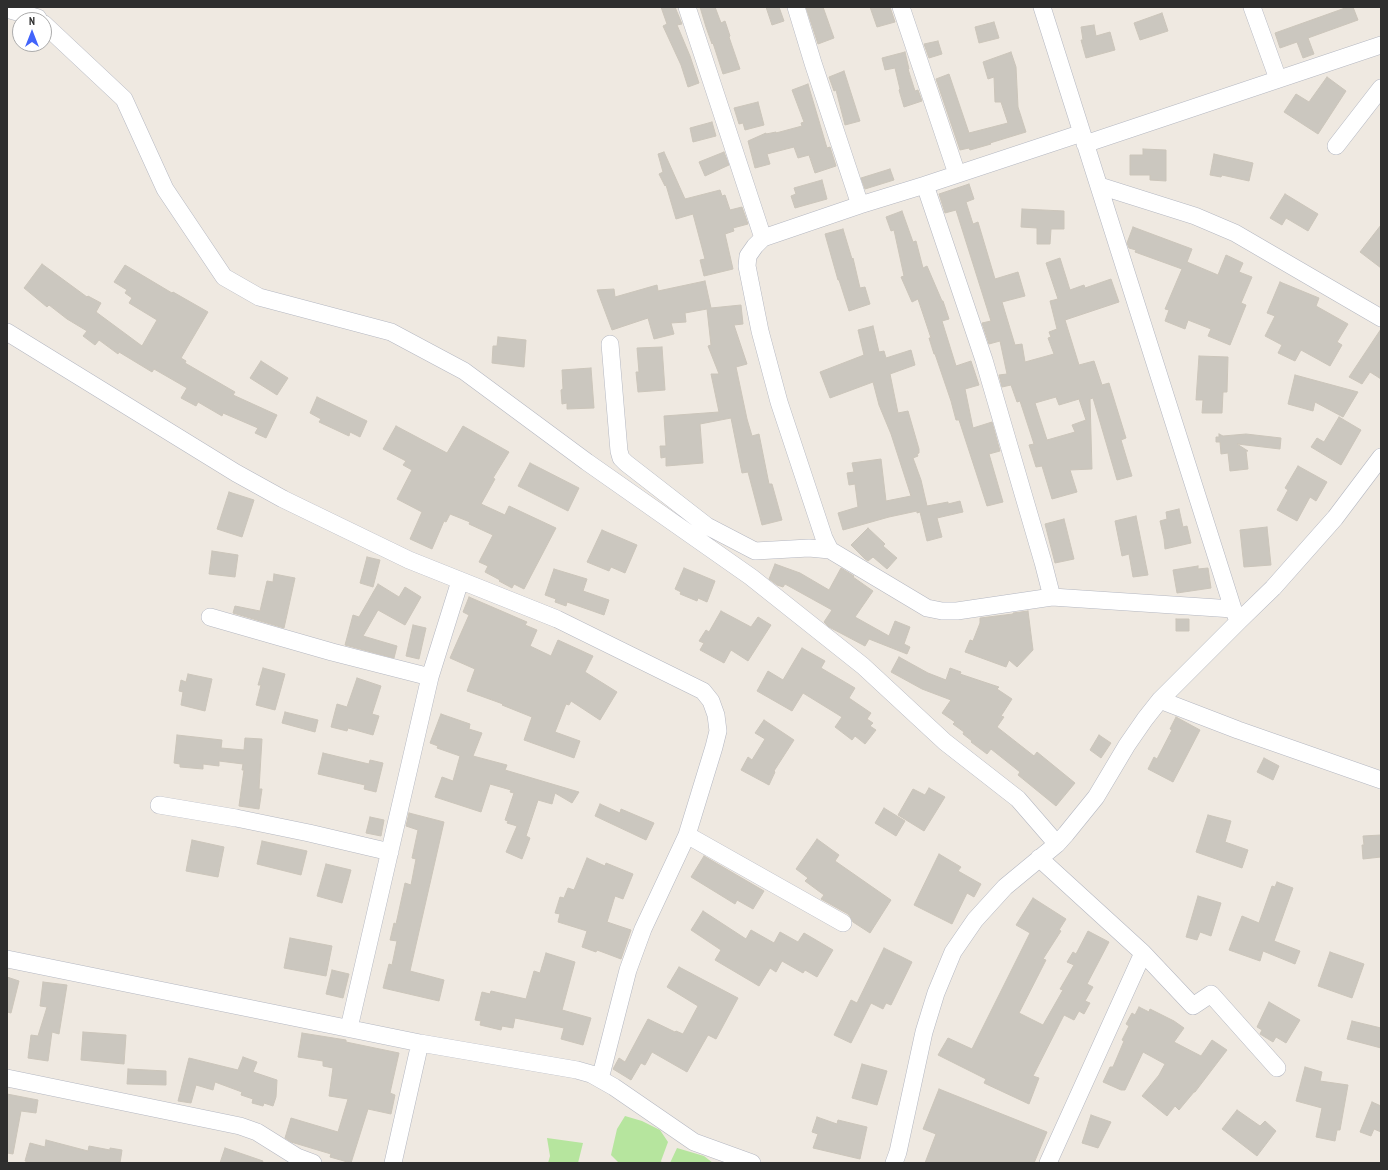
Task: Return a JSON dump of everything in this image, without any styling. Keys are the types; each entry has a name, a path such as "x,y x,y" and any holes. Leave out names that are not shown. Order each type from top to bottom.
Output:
{"street":[{"path":"687,7 763,238"},
{"path":"796,7 815,70 860,205"},
{"path":"901,7 957,174"},
{"path":"1042,7 1236,615"},
{"path":"1252,7 1278,79"},
{"path":"7,9 18,12"},
{"path":"52,31 124,99 165,189 224,278 259,296 391,332 464,371 587,462 751,577 863,666 945,742 1018,799 1057,844"},
{"path":"830,550 824,538 778,402 760,331 747,266 748,256 763,238 957,174 1083,138 1278,79 1381,45"},
{"path":"1336,146 1381,88"},
{"path":"925,185 984,360 1052,597"},
{"path":"1100,186 1195,216 1235,233 1381,318"},
{"path":"7,332 229,469 283,499 409,560 557,619 703,690 711,701 716,715 718,731 687,835 643,929 628,970 600,1079"},
{"path":"610,344 619,451 621,458 707,526 755,551 810,548 830,550 928,608 942,611 957,611 1052,597 1236,615"},
{"path":"894,1163 898,1152 924,1032 936,993 953,952 975,920 1005,887 1057,844 1096,797 1127,745 1160,700 1236,615 1273,588 1335,518 1381,457"},
{"path":"349,1028 430,677 460,581"},
{"path":"210,617 332,652 430,677"},
{"path":"1160,700 1238,730 1381,780"},
{"path":"159,805 309,832 390,852"},
{"path":"687,835 843,923"},
{"path":"1039,858 1143,953 1193,1006 1211,994 1277,1068"},
{"path":"1048,1163 1143,953"},
{"path":"7,959 420,1043 577,1070 591,1074 614,1087 694,1142 752,1163"},
{"path":"393,1163 420,1043"},
{"path":"7,1078 240,1126 257,1132 297,1157 313,1163"}],"green space":[{"path":"625,1116 642,1121 660,1130 668,1142 661,1161 662,1163 619,1163 611,1155 617,1129"},
{"path":"547,1138 583,1143 578,1163 548,1163 550,1156"},
{"path":"677,1148 704,1156 713,1163 670,1163"}],"building":[{"path":"661,7 675,7 682,24 677,25 699,83 688,87 681,65 663,26 667,24"},
{"path":"700,7 715,7 721,23 725,21 740,69 723,74"},
{"path":"766,7 779,7 784,21 772,25"},
{"path":"806,7 823,7 834,38 818,44"},
{"path":"870,7 890,7 895,22 877,27"},
{"path":"1348,7 1353,7 1358,20 1308,38 1314,54 1303,58 1297,42 1280,48 1275,33"},
{"path":"1162,13 1168,31 1140,40 1134,23"},
{"path":"994,22 999,38 979,43 975,27"},
{"path":"1094,25 1096,36 1110,32 1115,50 1086,58 1081,40 1083,40 1081,27"},
{"path":"938,41 942,54 929,58 924,44"},
{"path":"905,52 908,69 915,91 918,90 922,101 904,107 895,68 885,70 882,58"},
{"path":"1011,52 1016,67 1018,107 1026,132 970,150 969,148 960,150 936,79 949,74 969,133 1008,123 1001,102 995,102 994,77 988,79 983,62"},
{"path":"844,71 860,121 845,125 836,90 834,91 829,77"},
{"path":"1327,77 1346,91 1318,134 1284,112 1296,94 1309,102"},
{"path":"808,84 827,148 830,147 836,166 815,173 809,155 798,158 794,147 767,154 770,164 755,168 748,141 766,133 776,133 802,126 801,123 804,122 792,90"},
{"path":"758,102 764,125 745,130 743,123 739,124 734,108"},
{"path":"712,122 716,136 693,142 690,128"},
{"path":"1143,149 1166,150 1166,181 1150,180 1150,175 1130,175 1130,155 1143,155"},
{"path":"664,152 685,199 720,190 722,196 725,195 730,210 742,207 748,224 733,228 734,231 725,234 733,269 704,276 700,260 705,259 693,214 676,219 666,185 665,186 659,174 663,172 658,154"},
{"path":"724,152 729,165 705,176 699,162"},
{"path":"1214,154 1253,163 1249,181 1222,175 1221,177 1210,175"},
{"path":"890,169 894,180 865,189 861,178"},
{"path":"822,180 827,199 795,208 791,196 796,194 794,188"},
{"path":"969,184 974,199 966,202 973,224 978,222 995,279 1018,272 1025,296 1002,302 1015,345 1022,344 1025,362 1054,354 1048,338 1051,337 1049,332 1057,329 1050,301 1058,299 1046,263 1060,258 1070,290 1084,285 1085,288 1111,279 1119,302 1065,320 1079,365 1094,361 1102,385 1109,383 1126,438 1121,440 1132,476 1117,480 1093,398 1090,399 1092,469 1070,470 1077,492 1052,499 1042,466 1036,467 1029,445 1034,444 1020,401 1017,402 1011,385 1002,387 999,375 1007,374 1000,341 989,344 982,323 991,321 956,210 945,213 939,194","holes":["1056,397 1059,405 1079,399 1086,420 1072,425 1075,432 1047,440 1035,403"]},
{"path":"1285,194 1318,214 1308,231 1286,218 1282,225 1270,218"},
{"path":"1022,209 1064,211 1064,229 1051,229 1050,244 1037,244 1037,228 1021,227"},
{"path":"902,211 913,242 916,241 923,268 927,266 943,301 949,319 942,321 956,366 971,361 979,385 965,389 973,428 992,422 1000,451 989,454 1003,502 987,506 959,420 956,420 951,401 934,354 929,338 931,338 918,299 912,302 901,277 904,276 894,230 891,231 886,217"},
{"path":"1381,225 1381,268 1360,252"},
{"path":"1133,227 1192,249 1187,262 1218,275 1226,255 1243,263 1239,272 1252,277 1241,303 1246,305 1230,345 1208,336 1211,329 1188,320 1185,329 1165,321 1169,310 1165,309 1182,269 1135,252 1136,250 1129,248 1127,243"},
{"path":"843,229 852,259 853,258 860,288 865,287 870,304 849,311 838,280 825,234"},
{"path":"42,264 87,297 88,296 101,303 96,312 142,346 157,320 129,303 132,298 125,293 127,290 114,282 125,265 172,293 173,292 208,312 181,358 186,361 185,363 235,392 233,395 277,415 266,438 255,433 258,428 223,413 222,416 198,402 196,406 181,398 187,388 154,369 152,372 119,352 118,354 99,340 95,345 83,336 87,331 67,319 49,305 47,307 24,288"},
{"path":"705,281 711,308 741,305 743,324 734,325 747,364 736,367 752,436 759,434 769,484 772,484 782,520 762,525 748,472 742,473 731,418 700,424 703,463 666,466 666,457 661,458 660,446 666,446 664,416 719,412 711,374 719,374 708,346 711,345 707,309 685,313 686,322 671,323 674,334 654,339 648,318 612,330 597,290 614,289 615,297 657,285 658,291"},
{"path":"1280,282 1319,298 1316,306 1348,324 1337,342 1342,345 1330,366 1301,350 1295,361 1278,353 1282,345 1265,336 1275,316 1267,313"},
{"path":"873,326 879,352 884,351 886,358 911,350 915,365 890,374 898,413 908,411 919,449 919,453 917,454 918,456 913,458 921,480 927,506 960,501 963,512 937,518 942,537 927,541 920,512 917,513 917,511 843,530 838,513 858,507 855,484 849,485 847,473 854,472 852,463 881,459 886,501 911,496 891,434 879,405 873,382 830,398 820,372 864,355 858,330"},
{"path":"1381,329 1381,379 1370,372 1362,384 1349,377"},
{"path":"498,337 526,340 524,367 492,363 493,346 497,346"},
{"path":"662,347 665,390 638,392 636,372 639,372 637,348"},
{"path":"1199,356 1228,357 1227,392 1223,392 1222,413 1202,413 1203,400 1196,400"},
{"path":"261,361 288,378 277,395 250,378"},
{"path":"591,368 594,408 567,409 567,403 562,404 562,370"},
{"path":"1295,375 1358,392 1343,417 1315,402 1313,411 1288,404"},
{"path":"317,397 367,421 360,437 350,432 349,436 319,422 321,419 310,413"},
{"path":"1339,417 1361,430 1341,465 1311,447 1317,438 1324,442"},
{"path":"396,426 447,453 463,426 509,452 493,478 495,479 481,504 505,515 509,506 556,528 524,589 514,584 512,588 485,572 488,566 479,562 493,535 469,524 470,522 450,514 446,522 444,521 432,549 410,539 422,512 397,499 412,470 403,465 406,461 383,449"},
{"path":"1219,434 1223,436 1246,434 1281,438 1280,449 1237,444 1248,451 1246,451 1248,469 1230,471 1228,453 1221,454 1220,442 1216,442 1216,437 1219,437"},
{"path":"530,463 579,488 568,511 518,486"},
{"path":"1298,466 1327,482 1316,501 1310,497 1297,521 1277,510 1288,490 1285,488"},
{"path":"229,492 254,500 242,537 217,529"},
{"path":"1179,509 1183,527 1187,526 1191,543 1165,549 1160,521 1167,519 1166,512"},
{"path":"1136,516 1148,575 1133,577 1129,554 1122,556 1115,521"},
{"path":"1064,519 1074,559 1055,563 1045,524"},
{"path":"1267,527 1271,565 1244,567 1240,530"},
{"path":"868,528 885,544 883,546 897,558 887,569 873,557 868,561 865,559 851,545"},
{"path":"602,530 637,545 625,573 611,567 609,571 587,562"},
{"path":"212,551 238,555 235,577 209,574"},
{"path":"367,557 380,560 373,587 360,583"},
{"path":"775,564 800,573 829,590 841,568 854,576 853,577 873,591 855,617 889,636 895,621 910,627 904,644 910,647 907,654 869,639 865,646 829,627 824,622 832,610 785,584 783,587 777,585 769,579"},
{"path":"1198,566 1198,569 1208,568 1211,588 1177,593 1173,570"},
{"path":"684,568 715,581 707,602 698,598 697,601 680,594 681,592 675,589"},
{"path":"554,569 587,579 583,591 609,600 604,615 567,602 566,606 555,602 556,599 545,595"},
{"path":"274,574 295,578 284,628 233,613 235,606 260,611 267,581 273,582"},
{"path":"378,584 399,597 405,587 421,597 405,625 378,610 363,636 397,646 394,658 345,645 353,615 359,617"},
{"path":"469,597 527,622 525,625 537,630 530,646 551,656 558,640 593,656 585,672 617,692 600,720 571,701 569,705 566,704 555,732 580,741 574,758 524,740 532,717 502,705 503,704 467,691 475,669 450,658 469,615 463,612"},
{"path":"721,611 751,627 758,617 771,625 748,661 731,650 724,663 700,650 704,643 699,641 706,630 709,632"},
{"path":"1028,611 1033,650 1017,667 1009,660 1006,667 965,652 970,640 973,641 980,623 980,618"},
{"path":"1176,619 1189,619 1189,631 1176,631"},
{"path":"413,625 426,628 419,659 406,656"},
{"path":"802,648 825,661 821,668 855,688 849,698 871,713 867,719 873,723 870,726 876,730 865,744 855,736 852,740 835,727 842,717 803,693 792,711 757,691 768,671 783,680"},
{"path":"899,657 928,673 946,680 950,668 961,672 960,674 999,687 997,689 1012,699 1001,716 1004,717 997,727 1034,756 1037,752 1075,783 1056,806 1018,775 1020,772 991,749 987,754 971,742 972,741 963,734 964,732 953,724 955,722 942,713 951,700 922,689 891,672"},
{"path":"263,668 285,674 275,710 256,705 261,685 258,685"},
{"path":"188,674 212,679 205,711 181,705 183,692 179,691 181,680 186,682"},
{"path":"357,678 381,686 372,714 379,716 373,735 348,728 347,731 331,727 337,704 347,707"},
{"path":"285,712 318,720 315,732 282,723"},
{"path":"441,714 470,724 469,729 482,733 473,756 507,765 505,770 579,792 572,803 555,793 552,804 538,800 526,836 530,838 522,859 506,852 517,826 507,823 508,821 505,820 514,793 510,792 511,790 490,784 481,812 435,797 442,777 453,781 460,756 437,748 438,746 430,743"},
{"path":"1176,717 1200,730 1173,782 1148,769 1154,757 1157,759 1172,730 1170,729"},
{"path":"764,720 794,740 774,771 775,772 769,785 741,770 748,757 752,760 765,739 755,733"},
{"path":"177,735 222,740 221,748 244,750 245,738 262,739 259,789 262,789 259,809 239,806 244,770 242,770 243,764 219,761 219,766 203,764 203,769 180,767 180,764 174,763"},
{"path":"1099,735 1111,743 1101,758 1090,750"},
{"path":"323,753 369,764 370,760 383,763 376,792 364,789 365,785 318,774"},
{"path":"1264,758 1279,766 1273,780 1257,772"},
{"path":"929,788 945,797 924,831 898,815 913,789 925,795"},
{"path":"600,804 620,813 621,809 654,823 646,840 595,816"},
{"path":"884,808 905,821 896,836 875,823"},
{"path":"409,813 444,822 410,971 444,980 439,1001 383,988 389,964 392,965 397,941 390,940 394,923 396,924 405,883 411,885 416,859 412,858 418,830 406,826"},
{"path":"1208,815 1231,821 1225,842 1248,850 1242,868 1196,852"},
{"path":"370,817 384,820 381,836 366,833"},
{"path":"1381,835 1381,857 1363,859 1363,836"},
{"path":"817,839 839,855 835,861 891,900 870,933 853,922 848,914 821,899 824,895 805,881 808,878 796,869"},
{"path":"192,840 224,847 218,877 186,871"},
{"path":"262,841 307,851 301,875 257,864"},
{"path":"939,854 961,867 958,871 981,884 974,897 967,893 952,924 914,905"},
{"path":"704,856 764,891 753,909 737,900 735,904 691,877"},
{"path":"587,858 605,866 606,863 633,874 623,899 615,896 607,922 631,930 621,959 597,950 596,952 582,947 587,931 558,922 560,914 555,913 560,897 564,898 568,888 574,890"},
{"path":"326,864 351,870 342,903 317,896"},
{"path":"1277,882 1293,888 1274,941 1300,951 1295,964 1263,951 1260,961 1229,950 1242,916 1259,923 1272,886 1275,887"},
{"path":"1198,896 1221,903 1211,936 1200,932 1197,940 1186,937"},
{"path":"1033,898 1066,919 1059,930 1061,931 1043,959 1046,960 1019,1013 1043,1025 1063,990 1060,989 1074,965 1067,962 1073,952 1076,954 1088,931 1109,942 1087,984 1093,987 1085,1001 1090,1003 1084,1014 1079,1011 1074,1020 1064,1015 1033,1076 1039,1078 1029,1104 984,1083 986,1079 938,1055 948,1038 972,1049 1030,933 1016,925"},
{"path":"703,911 746,939 751,930 774,943 780,932 798,942 804,933 833,950 817,977 805,970 803,973 782,961 776,972 770,968 759,986 715,960 721,950 691,930"},
{"path":"290,938 332,946 326,976 284,968"},
{"path":"884,948 912,962 891,1005 886,1003 883,1009 871,1003 851,1043 834,1035 851,1000 857,1003"},
{"path":"1330,952 1364,964 1352,998 1318,986"},
{"path":"546,953 575,962 562,1010 591,1018 583,1045 561,1039 564,1028 515,1018 513,1028 502,1026 501,1030 480,1025 481,1021 475,1020 482,992 490,994 491,991 526,999 534,971 540,973"},
{"path":"679,967 738,998 716,1039 708,1035 687,1072 652,1052 645,1065 641,1063 631,1080 613,1069 619,1058 625,1062 648,1019 675,1032 676,1031 683,1034 698,1006 667,987"},
{"path":"332,970 349,974 343,998 326,994"},
{"path":"7,977 19,981 11,1013 7,1012"},
{"path":"43,982 67,985 59,1034 52,1032 48,1061 28,1058 31,1035 38,1036 47,1007 40,1006"},
{"path":"1269,1002 1300,1020 1286,1043 1276,1037 1273,1042 1260,1034 1262,1030 1257,1027"},
{"path":"1139,1007 1149,1012 1150,1009 1174,1021 1184,1028 1174,1042 1201,1056 1212,1040 1227,1050 1195,1092 1179,1110 1175,1106 1167,1116 1142,1096 1159,1075 1165,1064 1143,1052 1125,1090 1121,1090 1103,1082 1110,1067 1113,1067 1124,1041 1122,1040 1129,1026 1126,1024 1132,1013 1135,1015"},
{"path":"1352,1021 1381,1028 1381,1048 1347,1039"},
{"path":"83,1032 126,1035 124,1064 81,1060"},
{"path":"302,1033 346,1040 346,1042 399,1053 390,1093 395,1095 391,1114 368,1109 351,1163 330,1157 331,1154 291,1142 285,1138 291,1118 338,1132 348,1099 329,1096 333,1068 323,1066 323,1061 298,1057"},
{"path":"243,1057 257,1062 253,1072 277,1080 276,1097 273,1106 264,1103 263,1106 252,1103 253,1099 241,1095 242,1092 215,1082 213,1090 196,1085 191,1103 178,1101 189,1058 238,1070"},
{"path":"862,1064 887,1071 877,1105 852,1098"},
{"path":"1305,1067 1322,1072 1320,1081 1348,1085 1340,1130 1337,1130 1335,1141 1316,1137 1322,1108 1296,1101"},
{"path":"128,1069 166,1071 166,1085 127,1084"},
{"path":"939,1089 1047,1132 1034,1163 925,1163 936,1134 923,1129"},
{"path":"7,1094 38,1100 36,1113 21,1111 13,1154 7,1153"},
{"path":"1372,1102 1381,1106 1381,1132 1374,1129 1371,1136 1360,1132"},
{"path":"1237,1110 1260,1126 1265,1121 1276,1131 1257,1156 1222,1129"},
{"path":"1091,1115 1111,1122 1098,1148 1082,1143"},
{"path":"817,1117 837,1124 838,1120 867,1127 860,1159 813,1148 818,1134 812,1132"},
{"path":"46,1140 88,1151 89,1146 110,1150 110,1148 122,1150 120,1163 33,1163 25,1161 30,1143 45,1147"},
{"path":"225,1148 263,1161 262,1163 220,1163"}]}
